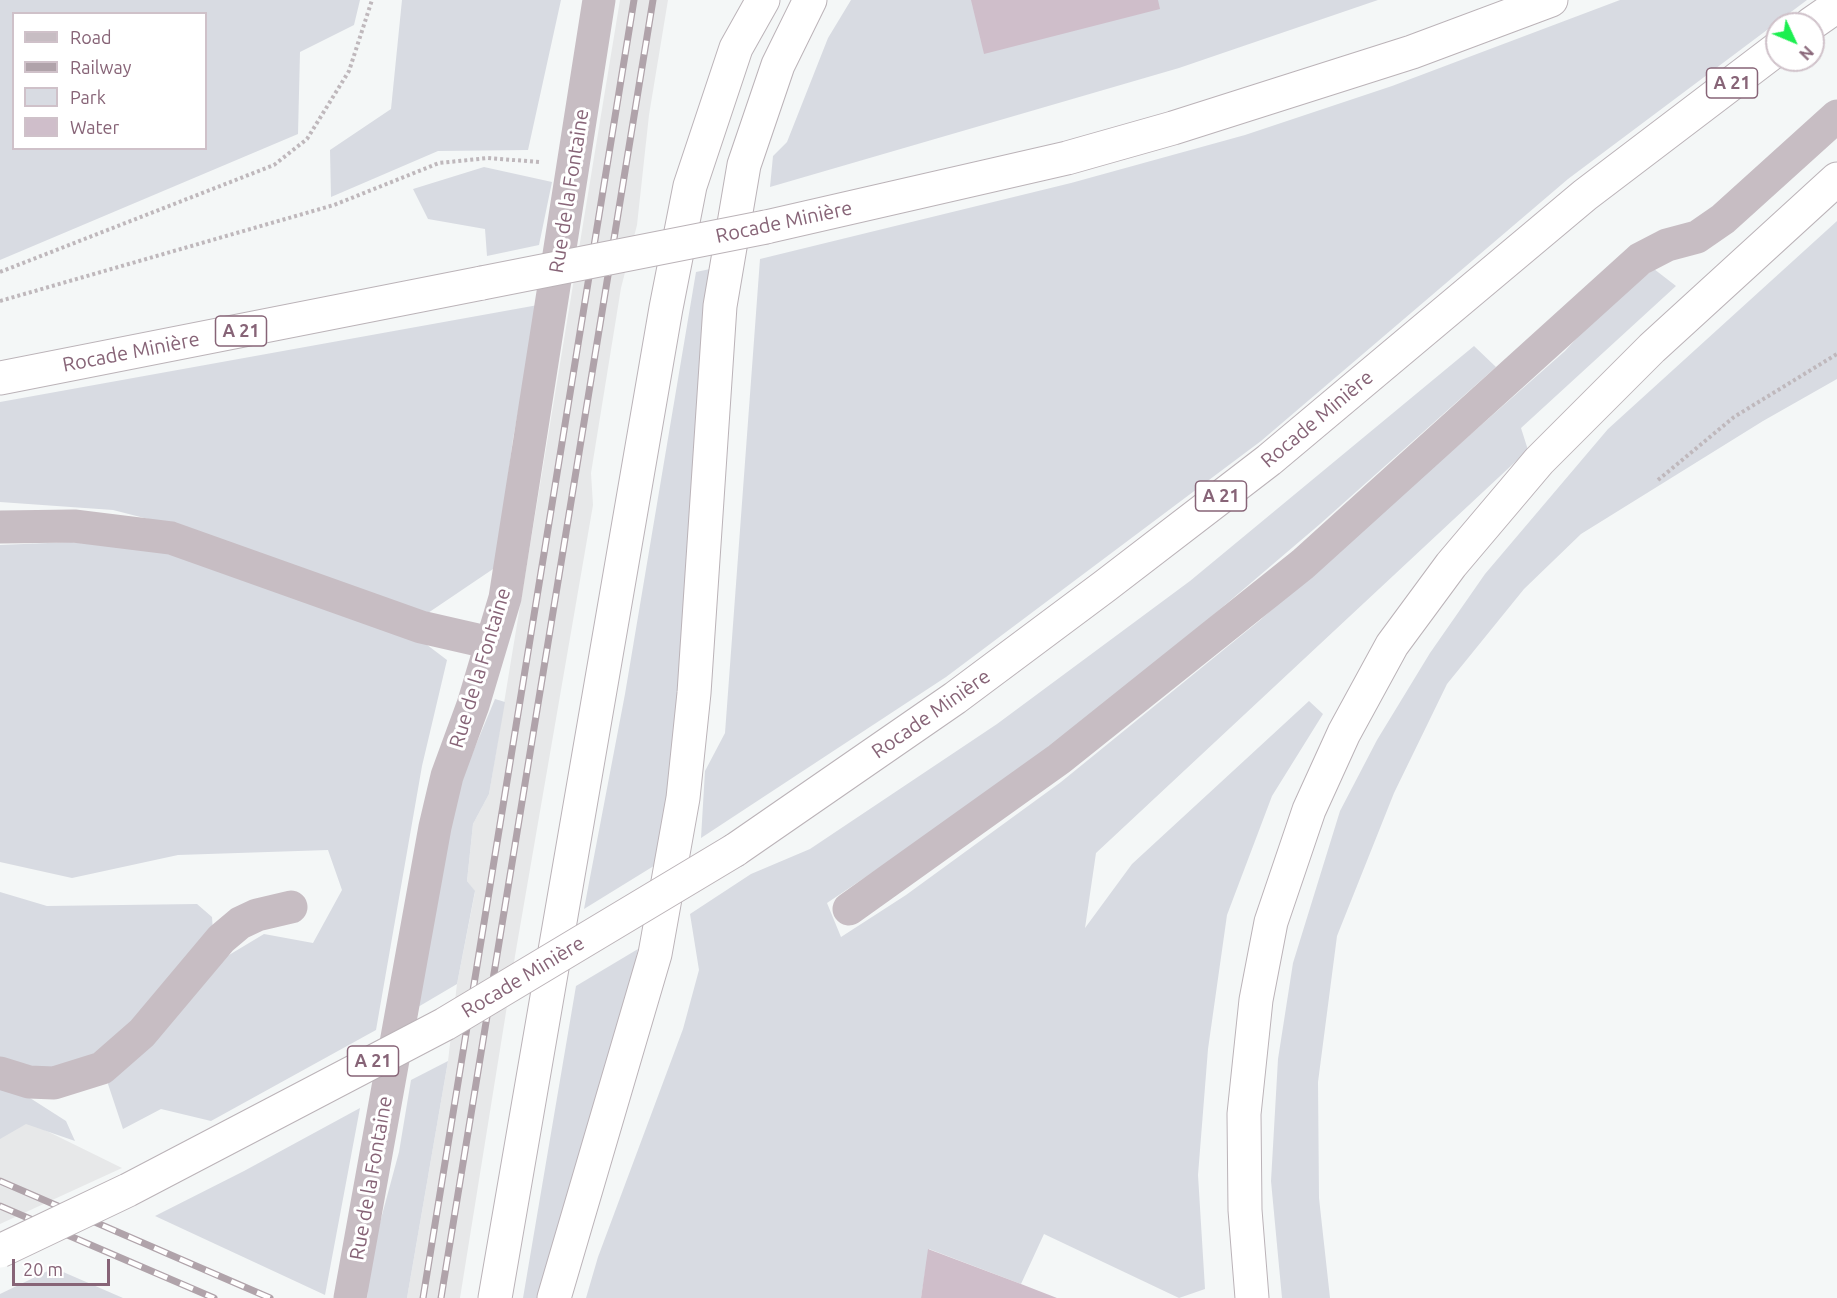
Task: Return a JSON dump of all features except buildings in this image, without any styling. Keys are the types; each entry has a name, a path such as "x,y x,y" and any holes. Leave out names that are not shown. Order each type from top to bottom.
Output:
{"highway":[{"path":"495,1298 666,308 690,186 736,48 763,0"},
{"path":"554,1298 655,954 683,798 694,693 720,306 740,188 761,109 777,65 810,0"},
{"name":"Rocade Minière","path":"0,378 766,227 1067,158 1173,128 1412,52 1551,0"},
{"name":"Rocade Minière","path":"0,1251 128,1190 445,1024 735,850 955,698 1269,460 1585,195 1765,58"},
{"path":"1252,1298 1245,1210 1244,1114 1256,1000 1271,922 1309,810 1344,733 1392,645 1451,566 1539,461 1652,348 1837,179"}],"lane":[{"name":"Rue de la Fontaine","path":"350,1298 435,827 447,776 473,705 505,598 599,0"},
{"path":"849,909 1059,759 1285,579 1640,259 1667,245 1697,237 1723,219 1837,116"},
{"path":"0,527 74,526 171,538 421,627 491,643"},
{"path":"0,1073 29,1082 54,1083 102,1068 142,1033 221,939 240,923 256,915 291,907"}],"path":[{"path":"0,273 274,165 307,139 349,71 372,0"},
{"path":"0,301 334,205 439,163 488,158 540,162 572,171"},
{"path":"1658,480 1734,417 1837,354"}],"shaded area":[{"path":"620,0 668,0 649,115 637,225 621,288 591,473 593,505 516,950 460,1298 407,1298 448,1061 457,984 475,892 467,881 473,824 489,794"},
{"path":"0,1108 122,1168 0,1224"}],"green space":[{"path":"0,0 360,0 354,25 300,52 298,134 0,260"},
{"path":"402,0 561,0 528,150 438,151 331,197 330,150 391,109"},
{"path":"851,0 1378,0 1179,68 770,187 773,156 787,142 828,38"},
{"path":"1620,0 1807,0 1791,12 1765,12 1765,31 1568,179 1261,441 946,677 701,838 705,771 725,733 760,259 1071,183 1245,135 1392,86"},
{"path":"484,167 552,182 539,245 487,256 485,229 428,219 413,189"},
{"path":"1837,221 1837,379 1763,421 1581,534 1524,589 1447,684 1394,793 1337,936 1318,1082 1319,1198 1330,1298 1282,1298 1271,1181 1278,1059 1293,963 1340,811 1377,740 1430,653 1485,574 1608,429"},
{"path":"710,269 684,638 672,770 657,864 584,909 625,694 696,272"},
{"path":"1654,269 1676,286 1521,428 1528,450 1096,853 1085,928 1132,864 1309,701 1323,714 1272,796 1227,915 1208,1049 1198,1175 1205,1289 1179,1298 1044,1234 1021,1284 929,1249 921,1298 586,1298 598,1257 683,1029 699,970 690,914 751,874 810,849 997,724 1190,581 1474,346 1496,367 1320,524 1137,680 968,808 827,903 841,937 906,895 1061,782 1259,621 1565,351 1605,307"},
{"path":"538,305 513,439 496,567 425,615 207,534 113,510 0,502 0,402"},
{"path":"72,542 176,554 414,635 447,660 422,766 376,1030 211,1121 161,1109 123,1129 107,1081 224,958 264,934 313,943 342,890 328,850 178,855 72,878 0,862 0,545"},
{"path":"495,699 505,702 489,794 473,824 467,881 475,891 457,984 418,1007 430,900 460,783"},
{"path":"0,892 47,906 197,904 212,917 213,931 111,1044 79,1064 38,1072 0,1061"},
{"path":"638,949 628,996 540,1298 523,1298 576,986"},
{"path":"448,1061 407,1298 367,1298 371,1256 399,1152 411,1080"},
{"path":"0,1086 30,1098 66,1121 75,1141 26,1124 0,1139"},
{"path":"360,1108 325,1295 155,1216 244,1171"},
{"path":"54,1268 123,1298 0,1298 0,1294"}],"water":[{"path":"971,0 1158,0 1160,9 984,54"},
{"path":"928,1249 1021,1284 1057,1298 921,1298"}],"railway":[{"path":"423,1298 634,0"},
{"path":"441,1298 653,0"},
{"path":"0,1181 270,1298"},
{"path":"0,1206 214,1298"}]}
